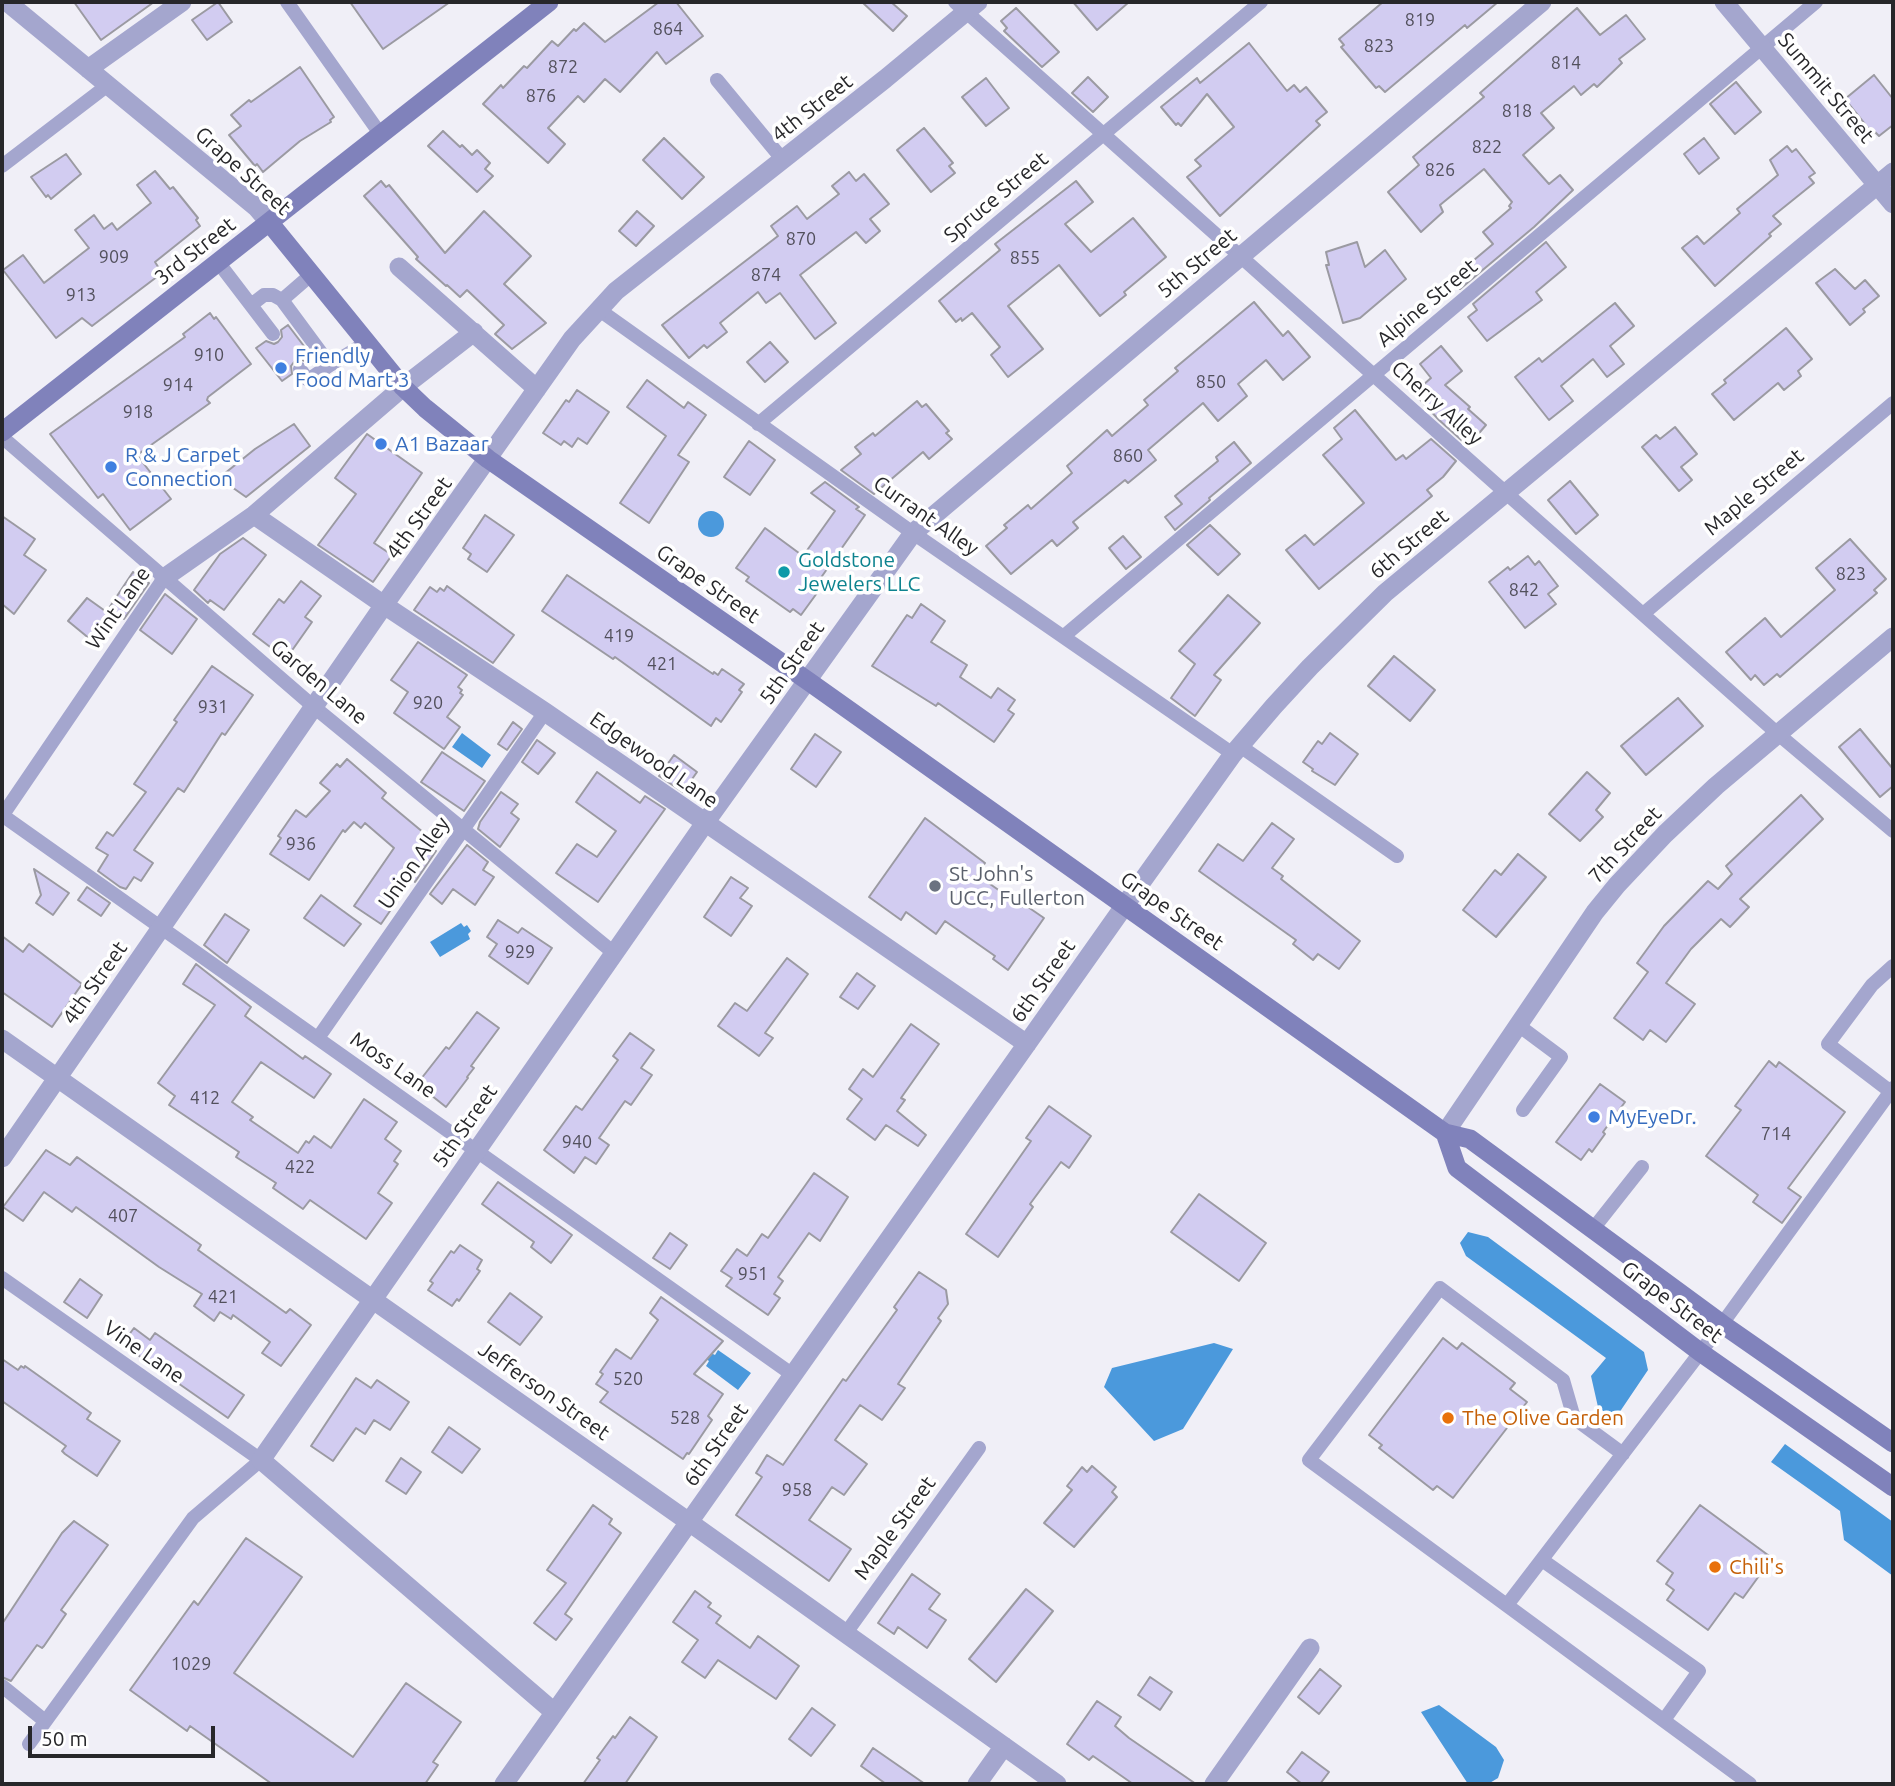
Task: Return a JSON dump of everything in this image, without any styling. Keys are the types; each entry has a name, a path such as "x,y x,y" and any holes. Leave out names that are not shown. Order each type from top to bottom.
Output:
{"main road":[{"name":"3rd Street","path":"2,435 549,2"},
{"name":"Grape Street","path":"269,222 403,387 488,459 808,681 1446,1133 1470,1139 1722,1324 1893,1443"},
{"name":"Grape Street","path":"1446,1133 1457,1168 1700,1352 1893,1488"}],"street":[{"name":"Grape Street","path":"7,2 257,208 269,222"},
{"path":"88,69 183,2"},
{"name":"5th Street","path":"261,1460 705,823 913,533 1542,2"},
{"name":"Summit Street","path":"1724,2 1893,204"},
{"name":"4th Street","path":"2,1158 572,339 616,291 783,160 967,5"},
{"name":"6th Street","path":"504,1784 1236,750 1310,667 1385,593 1893,172"},
{"path":"399,267 537,389"},
{"name":"Wint Lane","path":"164,578 254,515 403,387 474,332"},
{"name":"Edgewood Lane","path":"254,515 1027,1044"},
{"name":"7th Street","path":"1446,1133 1595,912 1617,886 1705,796 1893,637"},
{"name":"Jefferson Street","path":"2,1039 373,1298 1057,1784"},
{"path":"261,1460 554,1712"},
{"path":"1214,1784 1310,1648"},
{"path":"977,1784 1004,1746"}],"lane":[{"path":"287,2 381,135"},
{"name":"Spruce Street","path":"758,424 1261,2"},
{"name":"Alpine Street","path":"1064,636 1816,2"},
{"name":"Cherry Alley","path":"967,5 1104,133 1506,493 1778,734 1893,831"},
{"path":"717,80 783,160"},
{"path":"2,166 108,85"},
{"path":"218,262 273,334"},
{"path":"282,300 312,274"},
{"path":"251,305 264,295 273,295 282,300 330,365"},
{"name":"Currant Alley","path":"598,309 913,533 1397,856"},
{"path":"300,369 309,380 366,343"},
{"name":"Maple Street","path":"1643,614 1893,403"},
{"name":"Garden Lane","path":"2,435 314,707 614,953"},
{"name":"Wint Lane","path":"2,815 164,578"},
{"name":"Union Alley","path":"318,1038 545,712"},
{"name":"Moss Lane","path":"2,815 793,1375"},
{"path":"1507,1605 1722,1324 1892,1090 1828,1044 1872,985 1893,966"},
{"path":"1518,1025 1562,1057 1523,1110"},
{"path":"1593,1229 1642,1167"},
{"name":"Vine Lane","path":"2,1278 261,1460"},
{"path":"1623,1454 1574,1418 1563,1380 1440,1288 1309,1460 1751,1784"},
{"name":"Maple Street","path":"845,1633 979,1448"},
{"path":"29,1744 193,1518 261,1460"},
{"path":"1542,1560 1699,1671 1664,1720"},
{"path":"2,1686 45,1721"}],"water":[{"path":"711,511 720,515 724,524 720,533 711,537 702,533 698,524 702,515"},
{"path":"462,733 491,755 482,768 452,747"},
{"path":"461,923 464,927 467,925 471,931 468,934 470,939 440,957 430,942"},
{"path":"1468,1232 1488,1237 1644,1352 1648,1370 1619,1413 1611,1417 1598,1407 1591,1376 1606,1358 1466,1256 1460,1243"},
{"path":"1214,1343 1233,1349 1183,1429 1154,1441 1104,1387 1112,1368"},
{"path":"718,1350 751,1373 738,1390 706,1366 709,1361 706,1359 711,1353 715,1355"},
{"path":"1785,1444 1893,1522 1893,1576 1844,1540 1840,1511 1771,1462"},
{"path":"1439,1705 1496,1747 1504,1760 1498,1778 1488,1784 1468,1784 1421,1712"}],"building":[{"path":"74,2 154,2 101,40"},
{"path":"218,2 232,22 207,40 192,20"},
{"path":"350,2 450,2 383,49"},
{"path":"659,2 676,2 703,36 666,64 657,52 620,92 605,79 584,102 578,96 548,128 565,144 548,163 483,104 524,66 527,68 552,41 558,46 574,29 576,31 584,23 605,42"},
{"path":"862,2 891,2 907,16 893,31"},
{"path":"1073,2 1129,2 1097,30"},
{"path":"1383,2 1498,2 1467,28 1465,25 1385,92 1379,86 1376,88 1341,47 1344,45 1339,39"},
{"path":"1016,8 1059,52 1042,67 1004,31 1007,28 1001,21"},
{"path":"1577,8 1600,35 1626,15 1645,39 1619,59 1622,63 1597,87 1594,84 1581,95 1574,86 1541,113 1554,128 1523,155 1549,184 1560,175 1573,190 1534,227 1460,289 1455,283 1455,276 1493,244 1483,232 1511,208 1509,206 1512,202 1484,169 1440,205 1443,212 1421,232 1388,192 1419,165 1413,157 1484,97 1480,93"},
{"path":"1249,43 1287,91 1294,85 1300,92 1306,87 1327,112 1316,121 1320,125 1220,216 1187,177 1201,166 1195,160 1234,127 1207,94 1181,126 1178,123 1176,125 1161,107 1197,78 1200,83"},
{"path":"300,67 334,117 331,122 300,141 263,172 229,135 241,126 231,115"},
{"path":"1874,75 1893,99 1893,125 1879,136 1875,132 1873,134 1845,99"},
{"path":"1088,77 1108,97 1093,112 1072,93"},
{"path":"986,78 1009,108 986,126 962,97"},
{"path":"1736,82 1761,112 1735,134 1710,104"},
{"path":"924,128 953,163 949,166 955,173 931,192 897,150"},
{"path":"443,131 460,147 462,145 472,155 477,150 490,163 485,169 493,176 477,192 428,146"},
{"path":"664,138 704,177 682,199 643,160"},
{"path":"1704,138 1719,158 1699,174 1684,154"},
{"path":"1787,146 1792,152 1796,149 1815,173 1809,177 1814,183 1773,216 1781,224 1715,286 1682,248 1697,236 1704,244 1740,213 1737,209 1778,175 1770,160"},
{"path":"66,154 81,174 51,199 48,195 46,197 31,177"},
{"path":"155,171 170,189 173,187 198,218 196,220 200,226 155,262 162,273 92,326 82,318 56,338 3,270 23,255 44,283 89,248 75,230 94,215 104,229 112,223 117,230 151,203 137,185"},
{"path":"849,172 856,181 864,174 889,204 870,219 880,231 866,243 856,232 800,275 836,323 815,339 780,293 766,303 758,292 720,323 727,332 707,348 704,345 689,358 662,325 778,236 771,226 797,206 807,219 839,194 832,186"},
{"path":"381,181 386,187 389,185 445,253 484,211 531,256 504,284 546,323 512,349 495,334 504,325 467,290 460,297 416,259 418,257 364,196"},
{"path":"1076,181 1093,202 1065,224 1091,252 1133,218 1166,257 1100,316 1059,265 1008,306 1043,349 1008,377 991,355 1000,347 972,313 956,322 939,301 1000,250 995,244"},
{"path":"637,211 654,226 636,246 619,231"},
{"path":"1357,242 1365,267 1385,250 1406,279 1360,318 1343,323 1326,265 1329,265 1326,252"},
{"path":"1546,242 1566,267 1536,292 1542,300 1487,341 1468,317 1477,310 1473,304"},
{"path":"1835,269 1855,289 1865,280 1879,296 1863,309 1865,312 1850,325 1816,283"},
{"path":"1254,302 1283,336 1288,331 1310,357 1283,380 1266,360 1238,384 1247,396 1218,421 1203,403 1148,450 1156,460 1128,483 1125,480 1073,522 1078,528 1057,546 1052,540 1011,574 986,546 1007,528 1004,525 1028,505 1031,509 1072,473 1067,466 1107,430 1112,436 1148,405 1144,400 1178,371 1175,368"},
{"path":"1615,303 1634,326 1610,346 1624,364 1607,377 1593,359 1561,386 1573,401 1549,420 1515,377 1539,358 1542,362"},
{"path":"210,313 214,319 216,317 251,364 208,397 210,403 137,455 171,499 130,530 103,494 98,498 50,434 185,337 183,334"},
{"path":"288,325 313,358 307,362 300,359 294,362 291,366 292,374 282,381 256,348 266,341 274,344 278,342 282,337 281,330"},
{"path":"1786,328 1812,359 1798,371 1801,376 1784,390 1778,383 1734,420 1712,394 1726,383 1724,380"},
{"path":"770,342 788,362 765,382 747,362"},
{"path":"1441,346 1462,371 1445,385 1486,425 1468,446 1414,393 1431,378 1420,364"},
{"path":"647,380 684,408 688,402 706,415 678,455 689,462 649,523 620,503 666,436 627,407"},
{"path":"577,390 609,412 587,444 578,438 572,447 564,441 561,445 543,433 566,400 569,402"},
{"path":"917,401 922,407 926,404 949,431 946,433 952,439 929,459 923,452 874,494 841,470 861,454 855,447 873,433 875,436"},
{"path":"1355,410 1396,460 1403,455 1406,459 1431,439 1456,461 1443,477 1427,490 1432,496 1319,589 1286,550 1305,535 1314,545 1364,503 1323,455 1342,439 1334,428"},
{"path":"294,424 310,446 246,497 219,478 255,449"},
{"path":"1675,427 1697,454 1681,467 1692,480 1679,491 1642,447 1656,435 1660,439"},
{"path":"367,434 422,473 374,543 392,555 373,582 318,545 356,494 335,478"},
{"path":"749,441 775,460 750,495 724,477"},
{"path":"1234,442 1251,463 1175,530 1165,517 1182,504 1175,496 1218,461 1216,457"},
{"path":"1570,481 1598,515 1576,534 1548,500"},
{"name":"Goldstone Jewelers LLC","path":"825,482 859,507 856,509 865,515 820,579 825,582 801,615 793,609 790,612 746,581 749,577 736,568 765,528 803,556 835,511 811,493"},
{"path":"485,515 514,535 487,572 468,559 471,554 463,548"},
{"path":"2,516 35,539 24,555 46,570 14,614 2,604"},
{"path":"1210,525 1240,554 1218,575 1187,545"},
{"path":"1123,536 1141,557 1126,569 1109,548"},
{"path":"243,538 266,555 224,610 210,600 208,603 194,590 220,554"},
{"path":"1850,539 1886,579 1874,590 1877,593 1780,677 1777,674 1764,685 1755,675 1751,680 1726,652 1765,618 1781,637 1835,590 1816,568"},
{"path":"1528,556 1535,565 1539,561 1558,586 1548,594 1556,604 1525,628 1489,582"},
{"path":"133,572 149,583 124,619 109,608"},
{"path":"567,575 713,674 714,672 718,675 722,669 744,684 739,690 742,692 721,722 716,718 711,726 615,657 613,659 542,611"},
{"path":"301,581 321,596 305,617 312,622 286,659 253,634 279,599 284,603"},
{"path":"447,586 514,635 493,663 414,610 430,587 437,592 440,588 444,591"},
{"path":"165,594 197,619 172,654 140,630"},
{"path":"1228,595 1260,623 1214,675 1221,680 1195,716 1171,698 1195,664 1179,651"},
{"path":"87,598 115,618 96,644 68,621"},
{"path":"921,604 945,621 931,642 967,665 960,677 991,698 998,688 1015,700 1008,710 1014,714 994,742 938,703 936,706 872,666 907,615 912,618"},
{"path":"418,642 467,675 458,687 463,695 447,717 460,727 444,749 394,713 408,692 391,680"},
{"path":"1394,656 1435,690 1410,721 1368,686"},
{"path":"212,666 253,695 225,735 222,733 184,792 178,788 134,850 153,863 141,881 134,877 126,889 120,887 98,871 108,855 96,848 107,832 113,836 146,792 134,784"},
{"path":"1678,698 1703,726 1646,775 1621,746"},
{"path":"513,722 522,729 507,750 498,744"},
{"path":"1860,729 1893,769 1893,786 1880,797 1839,747"},
{"path":"1330,733 1358,754 1335,785 1303,762 1318,741 1322,744"},
{"path":"815,734 841,752 816,787 791,769"},
{"path":"537,740 555,753 538,774 522,762"},
{"path":"442,752 485,781 464,811 421,782"},
{"path":"674,755 697,772 683,792 659,776"},
{"path":"347,759 386,793 382,798 424,833 421,838 436,851 415,882 412,879 381,924 354,906 394,848 365,823 361,828 354,822 345,832 343,830 309,880 270,854 281,838 278,836 296,810 306,817 330,791 320,783 337,764 340,767"},
{"path":"597,772 640,803 645,796 665,809 598,902 556,873 577,844 597,857 616,831 576,802"},
{"path":"1587,772 1610,793 1596,810 1603,817 1580,841 1549,814"},
{"path":"501,792 518,804 511,813 519,819 500,847 478,829"},
{"path":"1801,795 1823,819 1740,899 1749,907 1730,927 1721,919 1691,949 1666,983 1695,1004 1666,1042 1650,1030 1643,1040 1614,1018 1648,972 1637,963 1664,926 1708,881 1718,889 1732,874 1726,866"},
{"name":"St John's UCC, Fullerton","path":"925,818 985,863 977,875 1044,918 1008,970 993,959 995,956 945,921 936,934 906,912 901,920 869,897"},
{"path":"1272,823 1294,839 1272,868 1283,876 1281,879 1360,941 1339,969 1318,954 1313,960 1293,944 1296,940 1199,871 1218,844 1243,861"},
{"path":"467,845 488,862 483,870 494,877 475,905 453,889 442,904 430,894"},
{"path":"1518,854 1546,877 1496,937 1463,910 1495,870 1501,875"},
{"path":"34,869 69,893 53,915 36,903 41,895"},
{"path":"731,877 748,888 740,898 752,906 731,936 704,917"},
{"path":"87,887 110,903 101,916 78,900"},
{"path":"321,895 361,924 344,946 304,918"},
{"path":"225,914 249,930 227,963 204,945"},
{"path":"498,920 518,933 522,928 552,948 528,984 489,956 497,944 487,937"},
{"path":"2,936 23,952 29,944 82,984 52,1027 2,992"},
{"path":"787,958 808,974 765,1033 773,1038 759,1056 718,1026 735,1003 747,1011"},
{"path":"196,964 251,1007 245,1016 303,1059 305,1056 331,1074 314,1098 261,1062 232,1102 253,1117 250,1120 298,1153 306,1141 309,1143 314,1136 331,1148 364,1099 397,1122 385,1139 401,1151 394,1161 398,1164 378,1193 392,1203 366,1239 310,1200 303,1209 273,1188 276,1183 236,1157 239,1152 169,1105 175,1096 158,1083 215,1005 183,984"},
{"path":"857,973 875,986 858,1009 840,997"},
{"path":"477,1012 499,1028 471,1066 474,1068 468,1078 446,1107 417,1084 446,1047 449,1049"},
{"path":"911,1024 939,1044 901,1098 905,1100 897,1111 926,1135 918,1146 886,1125 875,1140 847,1119 862,1099 849,1089 863,1069 873,1077"},
{"path":"630,1033 654,1050 641,1068 652,1075 631,1105 625,1101 599,1138 609,1145 596,1164 585,1157 574,1173 544,1150 576,1106 582,1110 618,1060 613,1056"},
{"path":"1769,1061 1776,1067 1779,1062 1845,1112 1788,1188 1801,1197 1782,1223 1753,1202 1758,1195 1706,1156 1741,1110 1735,1106"},
{"name":"MyEyeDr.","path":"1600,1084 1625,1102 1592,1152 1589,1149 1581,1160 1556,1142"},
{"path":"1049,1106 1091,1136 1069,1168 1061,1162 1030,1204 1033,1207 998,1257 966,1234 1031,1141 1026,1138"},
{"path":"46,1150 70,1165 77,1157 201,1245 198,1250 286,1313 290,1309 311,1325 281,1366 262,1353 270,1342 233,1315 231,1319 220,1312 214,1321 194,1306 202,1294 159,1267 76,1207 72,1212 44,1192 23,1221 3,1207"},
{"path":"814,1173 848,1197 820,1241 809,1233 778,1277 783,1281 774,1294 780,1298 768,1315 726,1286 732,1278 721,1271 737,1249 747,1256 762,1234 768,1238"},
{"path":"498,1182 572,1235 551,1263 531,1247 534,1242 482,1204"},
{"path":"1199,1194 1266,1243 1239,1281 1171,1232"},
{"path":"670,1233 687,1245 670,1269 653,1258"},
{"path":"460,1245 482,1260 477,1269 480,1271 459,1301 457,1299 452,1306 428,1290 433,1283 430,1281 451,1251 454,1253"},
{"path":"919,1272 946,1290 948,1304 938,1318 941,1321 898,1384 905,1388 882,1420 860,1405 835,1440 867,1464 844,1495 832,1487 809,1520 851,1549 829,1581 736,1515 762,1477 756,1473 767,1455 783,1465 843,1379 846,1381 897,1310 894,1307"},
{"path":"80,1279 102,1295 87,1318 64,1302"},
{"path":"510,1293 542,1317 520,1345 488,1322"},
{"path":"661,1297 723,1341 694,1374 723,1394 708,1416 712,1420 683,1459 600,1402 608,1392 596,1384 603,1374 600,1372 616,1349 631,1359 658,1320 650,1313"},
{"path":"134,1328 150,1340 155,1333 244,1395 228,1418 122,1344"},
{"name":"The Olive Garden","path":"1443,1338 1457,1349 1462,1343 1515,1383 1510,1389 1527,1402 1453,1498 1437,1486 1433,1490 1379,1448 1382,1445 1369,1435"},
{"path":"2,1359 18,1370 25,1366 91,1413 87,1419 120,1441 97,1476 65,1454 62,1451 66,1446 2,1401"},
{"path":"356,1378 371,1388 377,1380 409,1402 390,1430 374,1420 365,1434 356,1428 333,1461 311,1446"},
{"path":"449,1427 480,1449 462,1473 432,1452"},
{"path":"401,1458 421,1472 406,1494 386,1481"},
{"path":"1092,1466 1116,1487 1112,1492 1117,1497 1074,1547 1044,1523 1072,1490 1067,1486 1082,1467 1087,1472"},
{"path":"593,1505 612,1519 609,1524 621,1533 565,1614 572,1619 556,1640 534,1623 566,1583 547,1570"},
{"name":"Chili's","path":"1700,1505 1772,1558 1743,1598 1735,1593 1708,1630 1667,1600 1674,1590 1666,1584 1673,1573 1657,1561"},
{"path":"74,1521 108,1545 61,1610 66,1614 44,1646 42,1648 37,1645 11,1681 2,1677 2,1624 62,1533"},
{"path":"246,1538 302,1577 234,1673 353,1757 406,1683 461,1722 433,1762 438,1765 425,1784 272,1784 190,1726 187,1731 130,1690 194,1601 198,1605"},
{"path":"912,1574 940,1594 929,1609 946,1620 927,1648 898,1627 894,1634 878,1623"},
{"path":"1026,1589 1053,1611 996,1682 969,1659"},
{"path":"695,1591 711,1603 708,1607 721,1616 716,1623 750,1648 758,1636 799,1666 776,1699 718,1660 705,1678 682,1662 698,1640 673,1622"},
{"path":"1320,1669 1341,1686 1319,1714 1298,1697"},
{"path":"1150,1677 1172,1692 1160,1710 1138,1695"},
{"path":"1097,1701 1121,1717 1115,1726 1129,1738 1196,1784 1133,1784 1093,1756 1089,1760 1067,1744"},
{"path":"812,1708 835,1725 811,1756 789,1739"},
{"path":"630,1717 657,1737 625,1784 583,1784 600,1760 597,1758"},
{"path":"873,1748 925,1784 886,1784 861,1766"},
{"path":"1302,1752 1329,1772 1320,1784 1302,1784 1287,1772"}],"place":[{"name":"Friendly Food Mart 3","path":"281,368"},
{"name":"A1 Bazaar","path":"381,444"},
{"name":"R & J Carpet Connection","path":"111,467"},
{"name":"Goldstone Jewelers LLC","path":"784,572"},
{"name":"St John's UCC, Fullerton","path":"935,886"},
{"name":"MyEyeDr.","path":"1594,1117"},
{"name":"The Olive Garden","path":"1448,1418"},
{"name":"Chili's","path":"1715,1567"}]}
